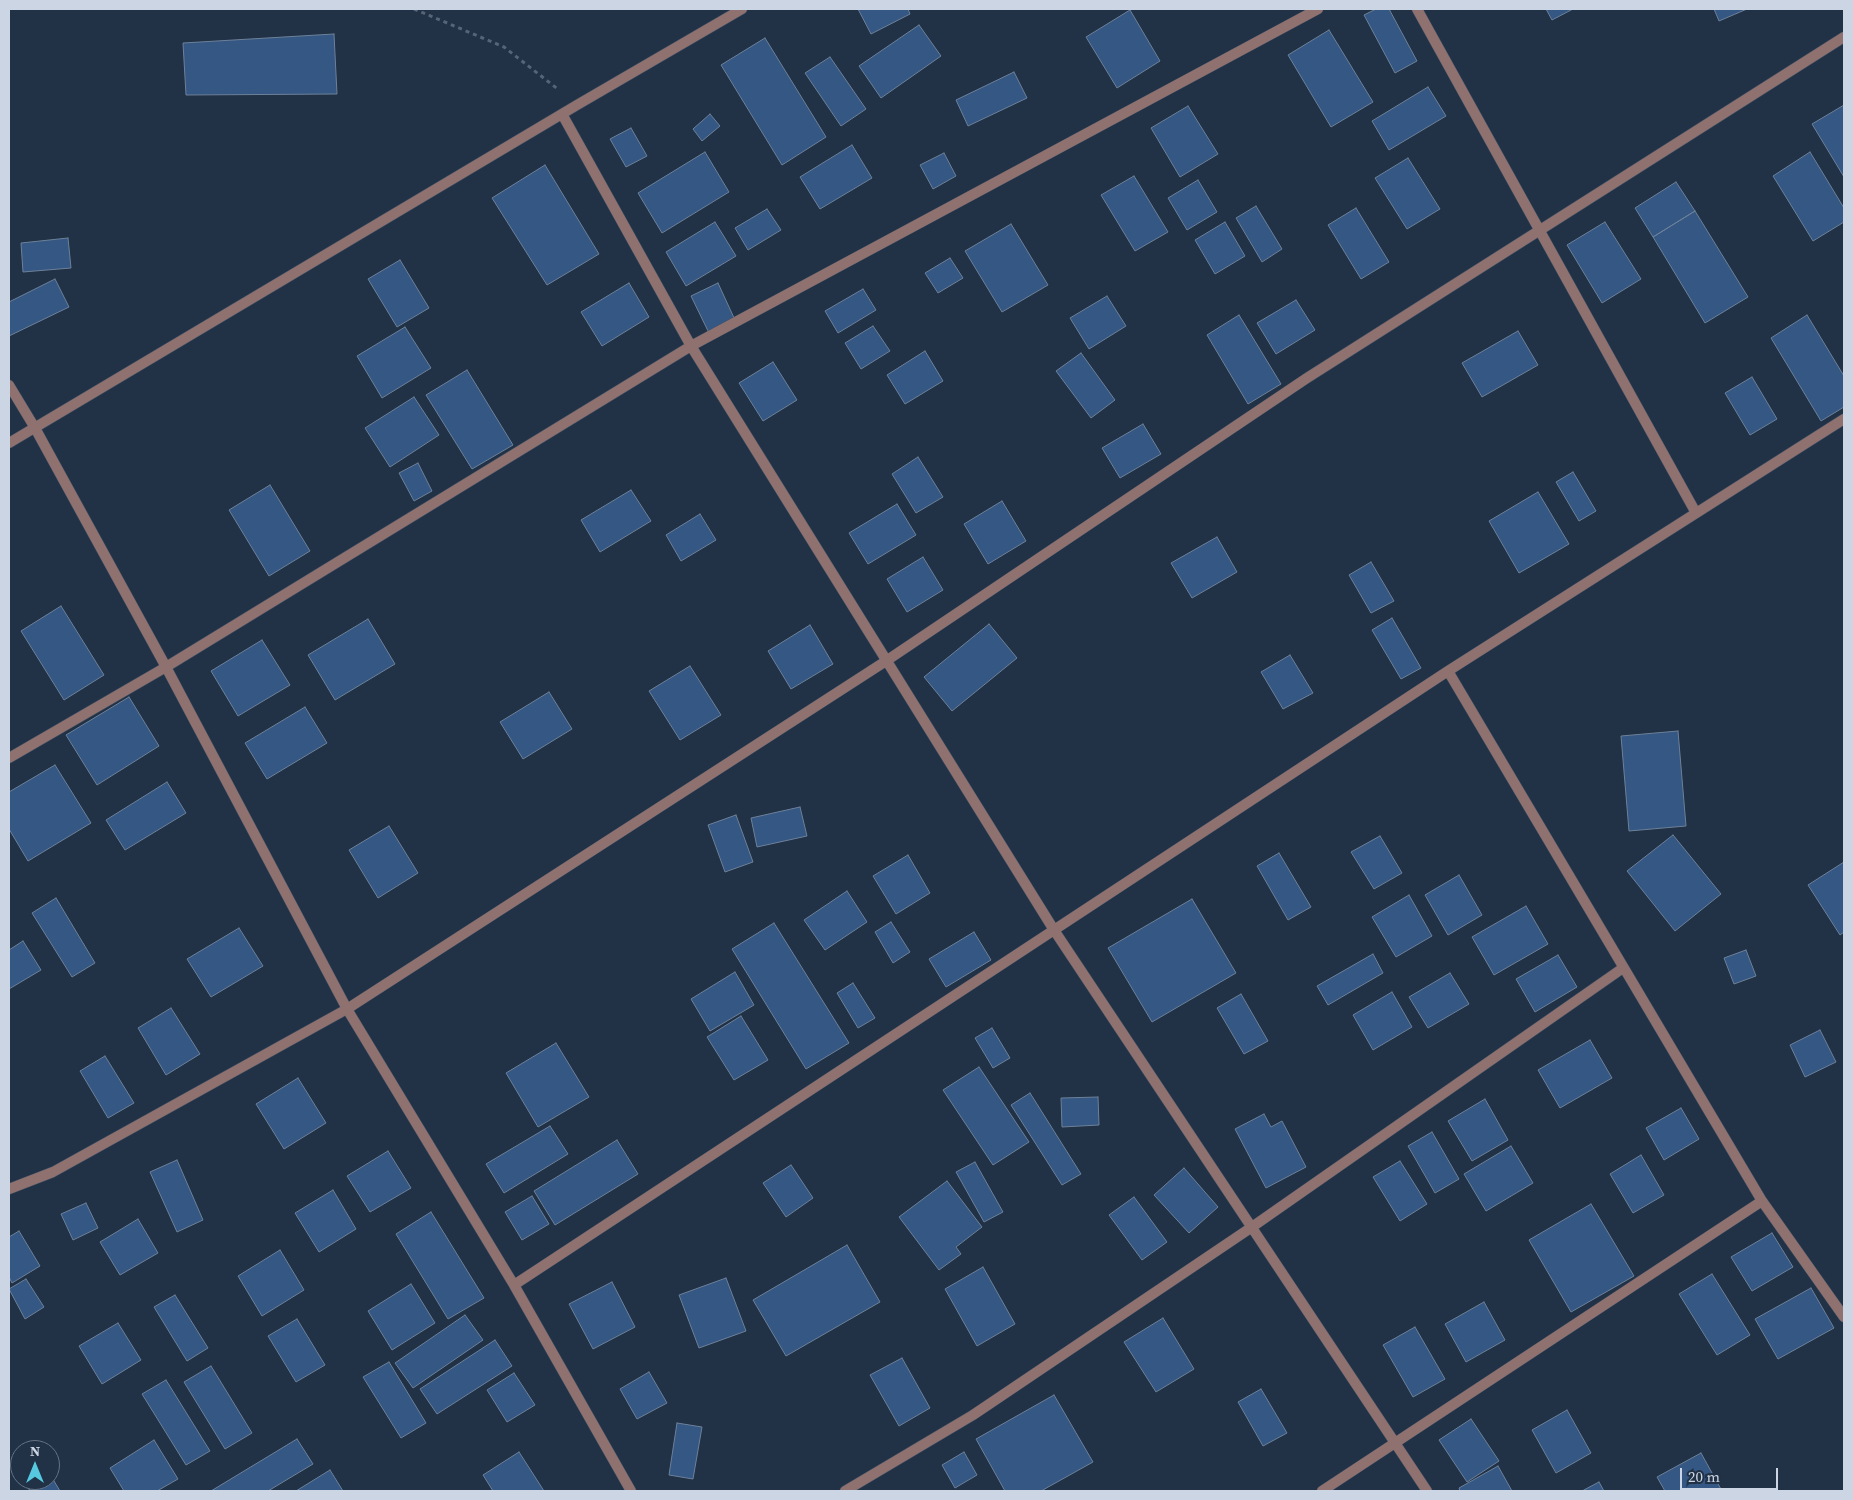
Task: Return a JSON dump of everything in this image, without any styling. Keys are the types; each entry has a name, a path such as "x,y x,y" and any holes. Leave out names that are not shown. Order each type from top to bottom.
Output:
{"street":[{"path":"9,443 577,104 742,9"},
{"path":"9,758 166,667 691,346 1318,9"},
{"path":"1417,9 1696,513"},
{"path":"9,1189 53,1172 347,1009 886,661 1306,378 1844,37"},
{"path":"562,114 691,346 1054,930 1427,1491"},
{"path":"9,384 166,667 347,1009 514,1285 632,1491"},
{"path":"514,1285 1448,671 1844,419"},
{"path":"1448,671 1762,1202 1844,1317"},
{"path":"845,1491 972,1414 1252,1227 1623,968"},
{"path":"1322,1491 1762,1202"}],"path":[{"path":"414,9 504,47 577,104"}],"building":[{"path":"858,9 908,9 910,14 871,34"},
{"path":"1376,9 1389,9 1417,61 1395,73 1364,15"},
{"path":"1546,9 1573,9 1552,20"},
{"path":"1714,9 1747,9 1719,21"},
{"path":"1130,10 1160,61 1117,88 1086,37"},
{"path":"919,25 941,56 881,98 859,66"},
{"path":"1329,30 1373,102 1331,127 1288,55"},
{"path":"334,34 337,94 186,95 183,43"},
{"path":"765,38 826,137 782,165 721,65"},
{"path":"830,57 866,109 841,126 805,73"},
{"path":"1014,72 1027,98 968,126 956,100"},
{"path":"1428,87 1446,116 1389,150 1372,121"},
{"path":"1844,105 1844,177 1812,124"},
{"path":"1188,106 1218,154 1180,177 1151,128"},
{"path":"710,114 720,126 702,141 693,129"},
{"path":"631,128 647,156 626,167 610,139"},
{"path":"852,145 872,178 820,209 800,177"},
{"path":"705,152 729,192 662,233 638,193"},
{"path":"1810,152 1844,208 1844,222 1813,241 1773,176"},
{"path":"944,153 956,176 933,189 920,165"},
{"path":"1408,158 1440,209 1407,229 1375,178"},
{"path":"545,165 599,254 547,285 492,198"},
{"path":"1134,176 1168,232 1135,251 1101,195"},
{"path":"1198,180 1217,212 1187,230 1168,198"},
{"path":"1676,182 1695,211 1653,237 1635,208"},
{"path":"1256,206 1282,249 1262,262 1236,218"},
{"path":"1356,208 1389,262 1361,279 1328,225"},
{"path":"767,209 781,230 748,250 735,228"},
{"path":"1695,211 1748,297 1705,323 1653,237"},
{"path":"715,222 736,256 686,286 666,252"},
{"path":"1225,222 1245,256 1215,274 1195,240"},
{"path":"1605,222 1641,279 1602,303 1567,245"},
{"path":"1011,224 1048,285 1002,312 965,251"},
{"path":"68,238 71,268 23,272 21,243"},
{"path":"950,258 963,278 938,293 925,273"},
{"path":"400,260 429,308 397,327 368,279"},
{"path":"55,279 69,307 9,336 9,302"},
{"path":"629,283 649,317 602,346 581,312"},
{"path":"718,283 735,320 709,333 691,296"},
{"path":"863,289 876,310 838,333 825,311"},
{"path":"1107,296 1126,326 1089,349 1070,318"},
{"path":"1296,300 1315,330 1276,354 1257,323"},
{"path":"1239,315 1281,384 1248,404 1207,335"},
{"path":"1807,315 1844,376 1844,407 1821,421 1771,338"},
{"path":"873,326 890,351 861,369 845,343"},
{"path":"405,327 431,368 382,398 357,356"},
{"path":"1518,331 1538,365 1482,397 1462,363"},
{"path":"925,351 943,381 905,404 887,375"},
{"path":"1081,353 1115,400 1091,418 1056,371"},
{"path":"773,362 797,400 763,421 739,383"},
{"path":"467,370 513,445 472,469 426,395"},
{"path":"1752,377 1777,419 1750,435 1725,393"},
{"path":"414,397 439,435 390,467 365,428"},
{"path":"1143,424 1161,454 1120,478 1102,448"},
{"path":"918,457 943,497 916,513 892,474"},
{"path":"418,463 432,491 414,501 399,473"},
{"path":"1573,472 1596,511 1579,521 1556,482"},
{"path":"270,485 310,551 269,576 229,510"},
{"path":"631,490 651,521 600,552 581,520"},
{"path":"1538,492 1569,544 1519,573 1489,521"},
{"path":"1002,501 1026,541 988,564 964,524"},
{"path":"897,504 916,535 868,564 849,533"},
{"path":"700,514 716,540 681,561 666,535"},
{"path":"1217,537 1237,572 1192,598 1171,563"},
{"path":"923,557 943,590 907,612 887,579"},
{"path":"1371,562 1394,601 1371,613 1349,575"},
{"path":"61,606 104,675 64,700 21,631"},
{"path":"1392,618 1421,668 1401,679 1372,630"},
{"path":"368,619 395,664 335,700 308,655"},
{"path":"989,624 1017,658 952,711 924,677"},
{"path":"810,625 833,664 791,689 768,651"},
{"path":"262,640 290,685 238,716 211,671"},
{"path":"1290,655 1313,693 1283,709 1261,672"},
{"path":"690,666 721,715 680,740 649,691"},
{"path":"549,692 572,729 523,759 500,722"},
{"path":"129,697 159,746 97,785 66,735"},
{"path":"305,707 327,743 267,779 245,743"},
{"path":"1678,731 1686,826 1629,831 1621,736"},
{"path":"55,765 91,823 28,861 9,829 9,792"},
{"path":"167,782 186,813 125,850 106,820"},
{"path":"800,807 807,836 757,847 751,818"},
{"path":"736,815 753,862 725,872 708,825"},
{"path":"389,826 418,873 378,898 349,850"},
{"path":"1673,835 1721,894 1675,931 1627,871"},
{"path":"1380,836 1402,873 1374,889 1351,852"},
{"path":"1279,853 1311,907 1288,920 1257,866"},
{"path":"908,855 930,893 896,914 873,876"},
{"path":"1844,862 1844,932 1840,935 1808,885"},
{"path":"1459,875 1482,915 1448,935 1425,895"},
{"path":"847,891 867,922 825,950 804,920"},
{"path":"1409,895 1432,936 1396,957 1372,917"},
{"path":"56,898 95,963 72,977 32,913"},
{"path":"1192,899 1236,973 1152,1022 1108,948"},
{"path":"1526,906 1548,944 1494,975 1472,937"},
{"path":"891,922 910,952 893,963 875,932"},
{"path":"774,923 849,1043 806,1069 732,949"},
{"path":"239,928 263,966 211,997 187,959"},
{"path":"974,932 991,960 946,987 929,959"},
{"path":"23,941 41,970 9,989 9,950"},
{"path":"1746,950 1756,976 1734,984 1724,958"},
{"path":"1373,954 1383,973 1328,1005 1317,986"},
{"path":"1558,955 1577,987 1535,1012 1516,979"},
{"path":"735,972 754,1005 710,1031 691,999"},
{"path":"1450,973 1469,1004 1428,1028 1409,997"},
{"path":"853,983 875,1018 858,1028 837,993"},
{"path":"1392,992 1412,1027 1373,1050 1353,1015"},
{"path":"1241,994 1268,1041 1244,1054 1217,1008"},
{"path":"171,1008 200,1054 166,1075 138,1028"},
{"path":"741,1016 768,1060 734,1080 707,1037"},
{"path":"992,1028 1010,1058 993,1068 975,1038"},
{"path":"1820,1030 1836,1062 1805,1077 1790,1045"},
{"path":"1590,1040 1612,1078 1560,1108 1538,1070"},
{"path":"556,1043 589,1097 538,1127 506,1073"},
{"path":"105,1056 134,1103 108,1118 80,1071"},
{"path":"979,1067 1029,1142 993,1165 943,1090"},
{"path":"298,1078 326,1123 284,1149 256,1104"},
{"path":"1030,1093 1081,1174 1062,1185 1011,1105"},
{"path":"1098,1097 1099,1125 1062,1127 1061,1098"},
{"path":"1485,1099 1508,1140 1472,1161 1448,1121"},
{"path":"1681,1108 1699,1139 1664,1160 1646,1128"},
{"path":"1264,1114 1271,1127 1282,1121 1306,1167 1266,1188 1235,1129"},
{"path":"550,1126 568,1154 504,1193 486,1164"},
{"path":"1432,1132 1459,1179 1435,1193 1408,1146"},
{"path":"617,1140 638,1174 555,1225 534,1191"},
{"path":"1511,1146 1533,1183 1486,1211 1464,1174"},
{"path":"388,1151 411,1188 370,1212 347,1176"},
{"path":"1641,1155 1664,1195 1633,1213 1610,1174"},
{"path":"177,1160 203,1220 177,1232 150,1172"},
{"path":"1400,1161 1427,1204 1400,1221 1373,1177"},
{"path":"975,1162 1003,1212 984,1222 956,1172"},
{"path":"791,1165 813,1198 786,1217 763,1183"},
{"path":"1184,1168 1218,1207 1189,1233 1154,1195"},
{"path":"947,1181 982,1227 956,1247 961,1254 939,1270 899,1217"},
{"path":"333,1190 356,1229 319,1252 295,1213"},
{"path":"532,1196 549,1224 522,1240 505,1212"},
{"path":"1134,1197 1167,1242 1142,1260 1109,1215"},
{"path":"86,1203 98,1228 73,1240 61,1214"},
{"path":"1591,1204 1634,1276 1571,1312 1529,1240"},
{"path":"431,1212 484,1298 448,1319 396,1234"},
{"path":"138,1219 158,1253 120,1275 100,1242"},
{"path":"19,1231 40,1266 12,1283 9,1277 9,1237"},
{"path":"1772,1233 1793,1267 1752,1291 1731,1257"},
{"path":"847,1245 880,1302 786,1356 753,1300"},
{"path":"280,1250 304,1290 262,1316 238,1276"},
{"path":"983,1267 1015,1324 977,1346 945,1289"},
{"path":"1712,1274 1750,1335 1717,1355 1679,1294"},
{"path":"726,1278 746,1331 699,1348 679,1295"},
{"path":"26,1279 44,1307 25,1319 9,1289"},
{"path":"612,1282 635,1327 593,1349 569,1304"},
{"path":"411,1284 435,1323 392,1350 368,1311"},
{"path":"1811,1288 1834,1328 1778,1359 1755,1319"},
{"path":"175,1295 208,1348 187,1361 154,1307"},
{"path":"1484,1302 1505,1340 1466,1362 1445,1324"},
{"path":"465,1315 483,1340 413,1388 395,1363"},
{"path":"1163,1318 1194,1369 1156,1392 1124,1342"},
{"path":"297,1319 325,1365 296,1382 268,1336"},
{"path":"118,1323 141,1360 102,1384 79,1346"},
{"path":"1415,1327 1445,1379 1413,1397 1383,1345"},
{"path":"495,1340 512,1366 437,1414 420,1389"},
{"path":"902,1358 930,1408 899,1426 870,1375"},
{"path":"389,1362 426,1423 401,1438 363,1377"},
{"path":"211,1366 252,1433 225,1449 184,1382"},
{"path":"649,1372 667,1403 637,1419 620,1389"},
{"path":"514,1373 535,1405 507,1422 487,1390"},
{"path":"166,1380 210,1451 186,1465 142,1394"},
{"path":"1261,1389 1287,1433 1263,1446 1238,1402"},
{"path":"1054,1395 1093,1462 1041,1491 1005,1491 976,1439"},
{"path":"1567,1410 1591,1453 1556,1473 1532,1430"},
{"path":"1471,1419 1499,1461 1467,1482 1439,1440"},
{"path":"677,1423 702,1427 693,1479 669,1475"},
{"path":"297,1439 313,1464 268,1491 211,1491"},
{"path":"154,1440 178,1479 157,1491 124,1491 110,1468"},
{"path":"519,1452 544,1491 493,1491 483,1475"},
{"path":"964,1452 977,1475 955,1488 942,1465"},
{"path":"1701,1453 1722,1491 1665,1491 1657,1477"},
{"path":"1498,1466 1512,1491 1460,1491 1459,1488"},
{"path":"330,1470 343,1491 296,1491"},
{"path":"1599,1482 1604,1491 1582,1491"},
{"path":"59,1490 60,1491 27,1491"}]}
